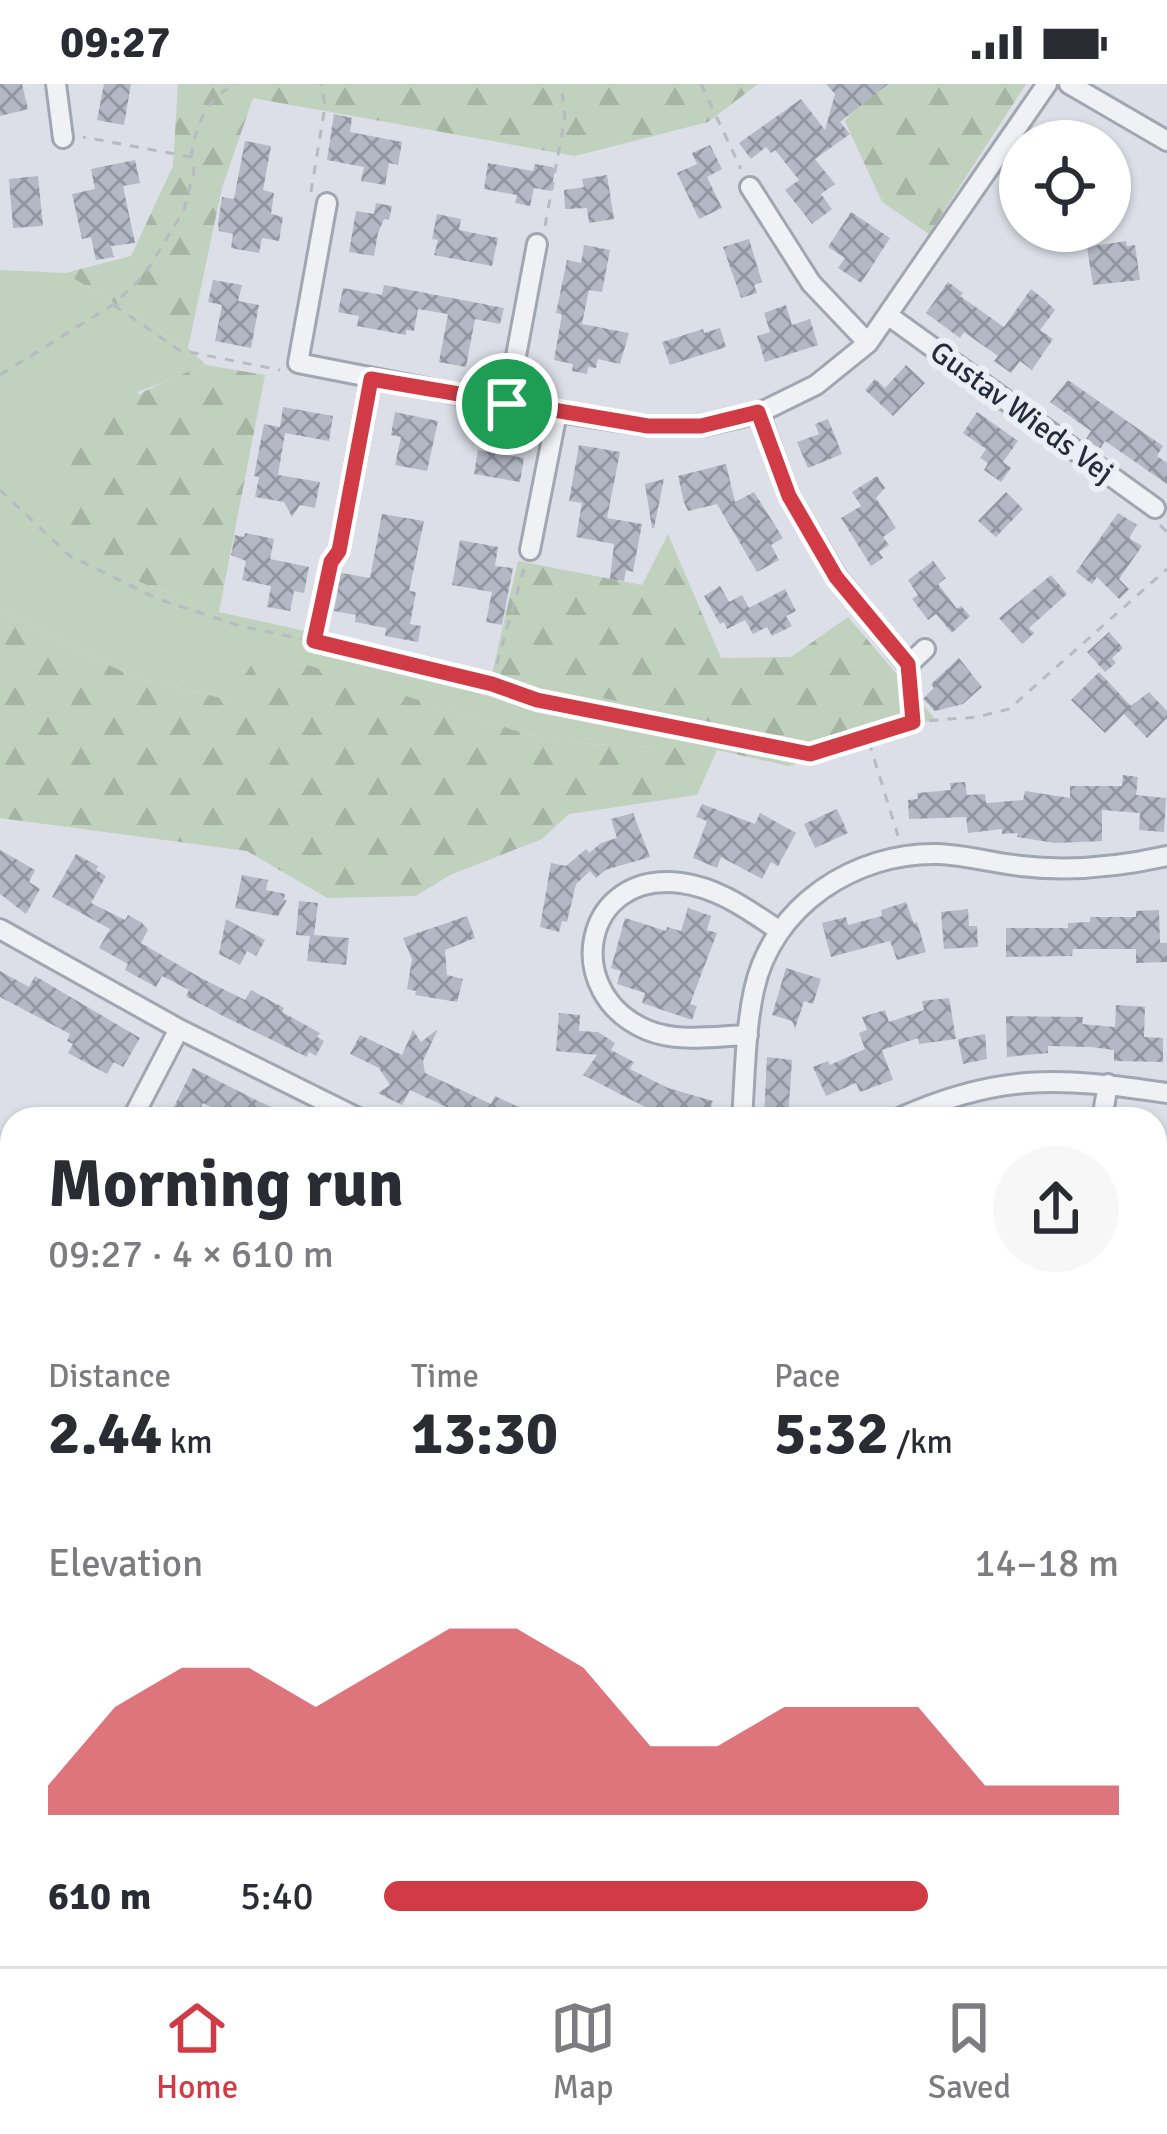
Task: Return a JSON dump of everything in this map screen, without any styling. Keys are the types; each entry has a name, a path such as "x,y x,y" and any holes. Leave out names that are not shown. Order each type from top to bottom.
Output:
{"street":[{"path":"56,84 63,138"},
{"path":"327,203 298,363 557,413 648,426 701,426 758,412 816,385 868,343 1047,84"},
{"path":"1069,84 1167,141"},
{"path":"750,187 811,283 868,343"},
{"path":"507,404 537,244"},
{"name":"Gustav Wieds Vej","path":"889,316 1155,508"},
{"path":"339,551 371,379"},
{"path":"758,412 789,496 836,577 908,664 926,649"},
{"path":"530,550 557,413"},
{"path":"743,1107 754,990 763,960 806,901 836,879 870,862 904,855 942,854 1079,869 1167,856"},
{"path":"748,1035 684,1037 652,1032 617,1015 597,985 591,955 597,923 616,898 646,884 677,882 728,897 780,931"},
{"path":"0,929 179,1029 335,1107"},
{"path":"138,1107 179,1029"},
{"path":"923,1107 1003,1083 1058,1079 1167,1093"},
{"path":"1104,1107 1108,1084"}],"path":[{"path":"0,374 114,304 145,274 184,211 192,188 197,120 226,88 238,84"},
{"path":"321,84 326,106 311,192 327,203"},
{"path":"537,244 545,225 565,117 560,84"},
{"path":"700,84 750,187"},
{"path":"63,138 92,136 191,157"},
{"path":"114,304 179,350 286,370 298,363"},
{"path":"0,490 70,556 158,598 240,626 492,684 537,700 810,754 913,722 977,717 1009,709 1167,569"},
{"path":"492,684 530,550"},
{"path":"314,641 331,562 339,551"},
{"path":"908,664 913,722"},
{"path":"868,739 904,855"}],"green space":[{"path":"178,84 758,84 708,122 575,156 253,98 222,188 188,348 65,273 131,256 173,166"},
{"path":"877,84 1026,84 929,234 882,202 845,121"},
{"path":"0,270 65,273 188,348 206,365 138,392 142,583 219,612 674,713 675,748 552,742 261,651 231,700 133,677 0,610"},
{"path":"206,365 265,375 219,612 142,583 66,539 63,495 74,457 102,420 140,394"},
{"path":"668,534 721,658 791,657 848,617 935,719 789,766 717,750 697,795 569,814 542,839 450,875 416,896 327,898 247,851 0,818 0,610 133,677 230,700 260,650 552,742 674,748 673,713 492,674 518,561 642,585"}],"building":[{"path":"0,84 22,84 28,109 0,116"},
{"path":"104,84 131,84 124,125 97,120"},
{"path":"826,84 888,84 840,122 850,134 815,159 835,184 821,194 832,209 812,224 785,190 799,180 775,150 771,153 766,147 751,159 739,143 801,99 825,130 835,94"},
{"path":"334,114 352,118 350,132 402,142 398,165 389,163 385,185 361,181 364,167 327,160"},
{"path":"245,141 271,146 263,190 274,193 271,214 283,217 279,241 262,238 259,253 231,248 233,234 219,231 218,223 222,197 234,199"},
{"path":"710,145 722,169 707,177 722,208 699,219 677,173 697,164 692,153"},
{"path":"135,160 140,183 123,186 135,243 111,246 114,257 96,260 91,237 82,239 72,194 95,189 91,169"},
{"path":"488,163 533,171 535,164 552,167 551,191 534,188 530,206 515,203 517,195 484,189"},
{"path":"607,175 614,219 589,223 587,208 565,209 564,190 584,187 582,179"},
{"path":"38,176 43,226 13,228 9,179"},
{"path":"376,203 392,206 389,220 384,219 378,233 374,256 349,252 356,211 374,214"},
{"path":"851,212 890,238 861,283 838,268 845,258 828,247"},
{"path":"437,214 461,219 459,230 498,238 492,266 434,255"},
{"path":"749,239 762,282 754,285 757,293 741,298 723,247"},
{"path":"584,245 610,250 602,292 589,290 582,324 629,333 620,364 598,359 596,368 588,367 587,374 572,371 573,364 554,360 562,314 556,313 567,260 581,263"},
{"path":"1135,245 1140,280 1093,285 1088,252 1131,252"},
{"path":"213,280 242,285 238,301 259,305 251,348 215,341 222,305 208,302"},
{"path":"948,282 1004,327 1031,289 1055,310 1040,330 1053,339 1032,370 1020,361 1011,373 994,361 998,356 964,332 960,338 926,313"},
{"path":"384,285 504,308 500,324 475,319 466,367 439,362 448,314 418,309 414,331 406,330 406,335 357,326 359,316 338,312 343,288 382,295"},
{"path":"786,305 792,325 810,319 818,345 765,362 757,336 770,332 764,313"},
{"path":"720,328 726,347 670,365 662,342"},
{"path":"906,365 925,383 893,416 865,390 875,379 885,388"},
{"path":"1068,380 1163,446 1157,456 1167,463 1167,484 1105,441 1100,449 1086,439 1091,431 1050,402"},
{"path":"283,407 333,416 329,441 285,433 278,475 320,482 315,508 300,505 292,517 284,502 255,497 264,424 280,427"},
{"path":"395,412 438,421 427,471 395,465 401,437 391,435"},
{"path":"977,412 1018,441 1003,462 1011,468 1001,482 984,470 988,463 980,458 986,449 963,433"},
{"path":"828,419 842,454 808,468 797,442 819,434 815,424"},
{"path":"579,445 620,452 607,518 642,524 633,572 626,570 624,581 610,579 614,544 576,537 582,503 569,501"},
{"path":"478,450 524,458 520,482 474,474"},
{"path":"726,464 735,502 754,492 783,538 771,545 779,560 757,572 717,504 688,511 684,502 678,476"},
{"path":"877,476 885,488 876,498 896,528 883,537 889,545 879,552 883,558 871,566 841,518 861,506 852,492"},
{"path":"664,479 654,528 652,528 645,484"},
{"path":"1006,492 1023,509 996,537 978,521"},
{"path":"1118,513 1137,525 1129,538 1142,546 1119,579 1129,589 1119,599 1097,577 1092,584 1076,572"},
{"path":"382,514 424,521 409,591 416,592 410,624 421,626 418,642 385,636 386,628 355,622 356,615 334,611 341,573 370,578"},
{"path":"245,533 274,539 270,559 309,567 304,593 294,591 290,611 267,607 271,586 242,580 246,561 231,555 235,535 244,537"},
{"path":"460,540 498,547 495,566 513,568 502,625 486,622 492,592 452,585"},
{"path":"933,561 946,578 938,584 957,609 961,606 970,616 952,633 936,614 928,620 912,599 918,595 908,580"},
{"path":"1051,575 1067,594 1029,628 1034,633 1022,644 999,618"},
{"path":"720,586 729,602 742,595 749,608 785,589 796,611 786,616 792,626 772,636 767,627 753,634 745,620 727,629 704,596"},
{"path":"1109,632 1123,648 1105,672 1087,652"},
{"path":"959,658 982,687 963,704 935,711 923,699 934,688 931,684"},
{"path":"1099,672 1131,706 1149,692 1167,711 1167,718 1147,738 1124,714 1105,733 1071,700"},
{"path":"1123,775 1138,777 1136,795 1166,798 1164,832 1139,830 1140,813 1102,810 1102,841 1055,843 1017,837 1018,833 1002,834 1002,829 968,833 966,817 909,819 908,800 918,799 917,793 951,790 950,783 965,782 967,795 985,794 986,803 1023,800 1025,791 1070,798 1070,786 1122,786"},
{"path":"702,804 755,824 760,813 796,833 778,866 771,862 762,879 721,857 717,868 693,858 707,821 696,817"},
{"path":"837,809 848,833 815,848 804,824"},
{"path":"633,813 650,857 605,870 596,878 590,871 576,884 567,922 562,921 559,932 540,927 551,863 566,866 586,849 589,853 617,838 611,819"},
{"path":"0,850 35,870 29,882 40,889 26,914 0,894"},
{"path":"76,854 106,876 91,903 142,923 148,930 141,943 201,978 245,1000 251,990 284,1008 282,1012 320,1033 317,1037 324,1041 316,1056 309,1052 307,1057 223,1016 162,976 156,987 125,970 128,964 99,948 110,929 52,897"},
{"path":"242,875 268,880 266,890 285,894 287,900 278,916 235,908"},
{"path":"299,901 318,903 314,935 349,938 346,965 307,961 310,936 296,935"},
{"path":"906,902 926,952 897,960 890,941 831,957 822,923 846,917 848,925 882,916 881,910"},
{"path":"688,908 711,916 707,930 717,933 690,1004 697,1006 692,1020 642,1003 645,993 617,984 621,971 611,968 625,918 681,931"},
{"path":"968,909 969,926 977,926 978,947 944,949 941,912"},
{"path":"1159,910 1160,943 1167,943 1167,962 1136,963 1136,949 1073,949 1072,956 1006,957 1006,928 1068,928 1068,923 1090,922 1090,917 1136,917 1136,911"},
{"path":"467,916 475,938 445,950 447,975 463,979 457,1002 415,995 416,991 407,989 412,959 403,938"},
{"path":"226,919 265,940 256,956 247,951 240,965 219,954"},
{"path":"786,968 821,979 813,1004 804,1001 795,1029 792,1021 772,1015"},
{"path":"0,971 29,987 35,976 140,1038 123,1067 114,1062 107,1074 68,1053 73,1044 67,1041 70,1034 0,997"},
{"path":"949,998 956,1039 919,1044 918,1038 882,1050 893,1080 860,1092 856,1083 826,1096 813,1067 828,1061 830,1065 865,1049 859,1033 867,1030 862,1017 885,1010 889,1022 924,1010 922,1001"},
{"path":"1116,1005 1145,1007 1144,1037 1163,1038 1163,1062 1114,1061 1114,1050 1091,1047 1048,1046 1048,1053 1007,1057 1006,1016 1083,1017 1082,1024 1115,1027"},
{"path":"559,1013 580,1015 579,1031 598,1032 615,1043 611,1050 634,1062 630,1069 668,1088 713,1101 711,1107 645,1107 583,1075 597,1055 556,1051"},
{"path":"438,1029 423,1061 425,1073 491,1104 495,1096 518,1107 446,1107 410,1090 402,1105 378,1093 390,1085 379,1068 350,1054 360,1035 402,1055 413,1030 421,1042"},
{"path":"985,1034 987,1059 963,1064 958,1039"},
{"path":"767,1057 792,1060 789,1107 765,1107"},
{"path":"193,1068 271,1107 203,1103 201,1107 174,1107"}],"route":[{"path":"371,379 507,404 648,426 701,426 758,412 789,496 836,577 908,664 913,722 810,754 537,700 398,659 314,641 331,562 339,551 371,379"}]}
